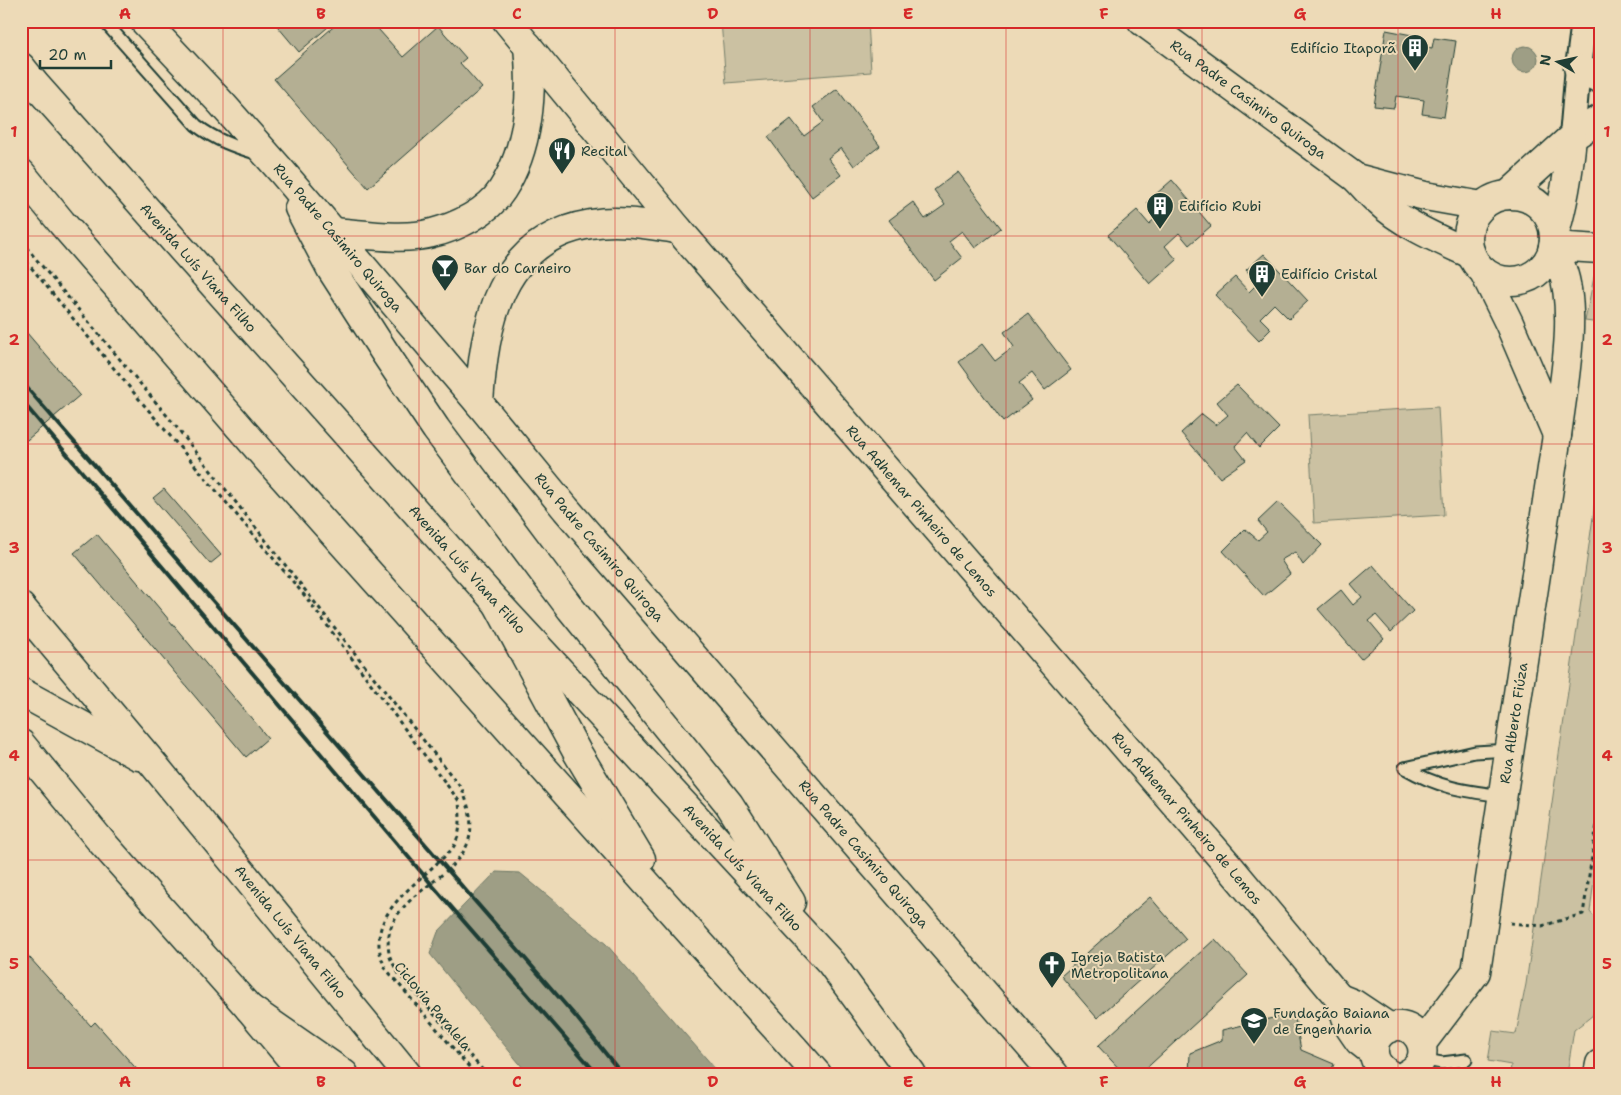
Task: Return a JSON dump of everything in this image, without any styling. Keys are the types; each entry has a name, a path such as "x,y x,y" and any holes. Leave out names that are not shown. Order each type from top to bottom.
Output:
{"main road":[{"name":"Rua Padre Casimiro Quiroga","path":"144,21 222,104 333,232 479,403 572,516 1054,1074"},
{"name":"Rua Adhemar Pinheiro de Lemos","path":"507,21 678,229 1228,865 1339,998 1350,1028 1379,1066"},
{"name":"Rua Padre Casimiro Quiroga","path":"1142,21 1356,178 1378,202 1403,220 1477,263"},
{"path":"333,232 405,236 431,234 457,225 481,212 502,191 515,162 524,132 530,101 531,73 528,46"},
{"name":"Avenida Luís Viana Filho","path":"25,73 497,603 831,963 912,1074"},
{"path":"1508,195 1572,137 1600,119"},
{"path":"1477,263 1494,278 1506,282 1529,278 1539,272 1554,245 1568,176 1572,137"},
{"path":"275,165 331,269 436,429 571,609 729,804 831,963"},
{"path":"21,173 68,231 282,476 817,1074"},
{"name":"Rua Padre Casimiro Quiroga","path":"1356,178 1425,196 1482,206"},
{"path":"1554,245 1551,222 1544,210 1534,202 1521,196 1508,195 1498,197 1482,206 1474,216 1469,228 1468,242 1512,332 1557,434"},
{"path":"479,403 481,373 489,323 498,298 511,275 528,254 548,238 571,228 593,224 623,222 678,229"},
{"path":"1554,245 1600,249"},
{"name":"Rua Alberto Fiúza","path":"1416,1059 1451,1003 1476,972 1565,371 1569,311 1567,286 1554,245"},
{"path":"497,603 577,752 673,912"},
{"name":"Avenida Luís Viana Filho","path":"21,607 154,765 407,1074"},
{"path":"21,692 154,765"},
{"path":"21,744 100,840 304,1074"},
{"name":"Rua Adhemar Pinheiro de Lemos","path":"1339,998 1354,1004 1395,1027 1413,1032 1416,1059"},
{"name":"Rua Alberto Fiúza","path":"1395,1027 1451,1003"},
{"path":"248,1008 344,1074"},
{"path":"1379,1066 1374,1044 1378,1037 1395,1027"},
{"path":"1598,1074 1600,1064"}],"street":[{"path":"1572,137 1589,73 1584,21"}],"lane":[{"path":"104,21 196,125 210,136 275,165"},
{"path":"1503,796 1443,786 1423,779 1405,768 1474,752 1510,750"},
{"path":"1416,1059 1442,1063 1466,1060"}],"path":[{"path":"21,241 174,424 462,789 470,808 471,824 468,844 454,863 401,909 389,938 389,955 399,974 486,1074"},
{"name":"Ciclovia Paralela","path":"21,255 305,596 459,801 461,828 454,848 391,906 382,925 379,949 386,969 475,1074"},
{"path":"1484,920 1542,926 1584,914 1600,805"}],"shaded area":[{"path":"721,21 868,21 871,72 726,83"},
{"path":"1525,46 1534,50 1538,59 1534,68 1525,72 1516,68 1512,59 1516,50"},
{"path":"1600,163 1600,202 1595,179"},
{"path":"1600,266 1600,323 1585,321 1594,277"},
{"path":"1438,407 1444,515 1314,523 1308,415"},
{"path":"1600,435 1600,832 1590,912 1600,924 1600,962 1593,1015 1574,1030 1567,1074 1510,1074 1511,1065 1488,1061 1493,1031 1516,1034 1526,984 1594,510"},
{"path":"496,872 520,873 606,944 720,1074 528,1074 430,954 438,932"}],"building":[{"path":"273,21 335,21 299,52"},
{"path":"340,21 371,21 403,57 438,26 466,58 460,63 482,88 368,188 274,79"},
{"name":"Edifício Itaporã","path":"1386,30 1412,35 1411,44 1432,48 1434,38 1456,41 1444,117 1422,114 1424,100 1396,96 1394,108 1374,106"},
{"path":"837,89 880,146 854,166 841,148 828,158 841,175 812,197 768,137 791,119 804,136 823,122 813,107"},
{"path":"958,172 1001,228 975,248 962,231 949,241 962,258 934,280 889,220 913,202 925,219 945,205 934,190"},
{"name":"Edifício Rubi","path":"1172,180 1211,226 1189,245 1179,233 1165,246 1177,260 1150,284 1108,235 1137,210 1149,224 1159,215 1147,202"},
{"name":"Edifício Cristal","path":"1264,254 1308,301 1289,319 1274,304 1260,318 1271,329 1259,341 1215,295 1235,277 1249,292 1258,283 1246,270"},
{"path":"1028,314 1071,370 1045,390 1032,373 1019,383 1032,400 1003,422 959,362 982,344 995,361 1014,347 1004,332"},
{"path":"21,326 80,395 21,445"},
{"path":"1237,385 1279,428 1259,448 1247,433 1235,446 1246,460 1220,478 1181,433 1202,414 1216,425 1228,415 1217,402"},
{"path":"164,489 221,555 210,564 153,498"},
{"path":"1278,502 1322,545 1303,565 1295,552 1281,560 1290,574 1264,596 1223,551 1245,529 1258,540 1267,532 1258,521"},
{"path":"97,534 268,738 246,757 74,553"},
{"path":"1373,565 1413,611 1391,632 1376,615 1369,621 1384,639 1361,659 1318,609 1341,590 1353,605 1362,597 1351,584"},
{"path":"1150,897 1186,939 1097,1018 1061,976"},
{"path":"1215,939 1248,975 1140,1074 1124,1074 1098,1046"},
{"path":"21,948 91,1026 95,1022 141,1074 21,1074"},
{"name":"Fundação Baiana de Engenharia","path":"1294,1013 1301,1050 1334,1064 1330,1074 1189,1074 1190,1053 1222,1040 1222,1030"}],"railway":[{"path":"21,381 577,1018 622,1074"},
{"path":"21,400 433,886 597,1074"}],"place":[{"name":"Edifício Itaporã","path":"1415,72"},
{"name":"Recital","path":"562,175"},
{"name":"Edifício Rubi","path":"1160,230"},
{"name":"Bar do Carneiro","path":"445,292"},
{"name":"Edifício Cristal","path":"1262,298"},
{"name":"Igreja Batista Metropolitana","path":"1052,989"},
{"name":"Fundação Baiana de Engenharia","path":"1254,1045"}]}
